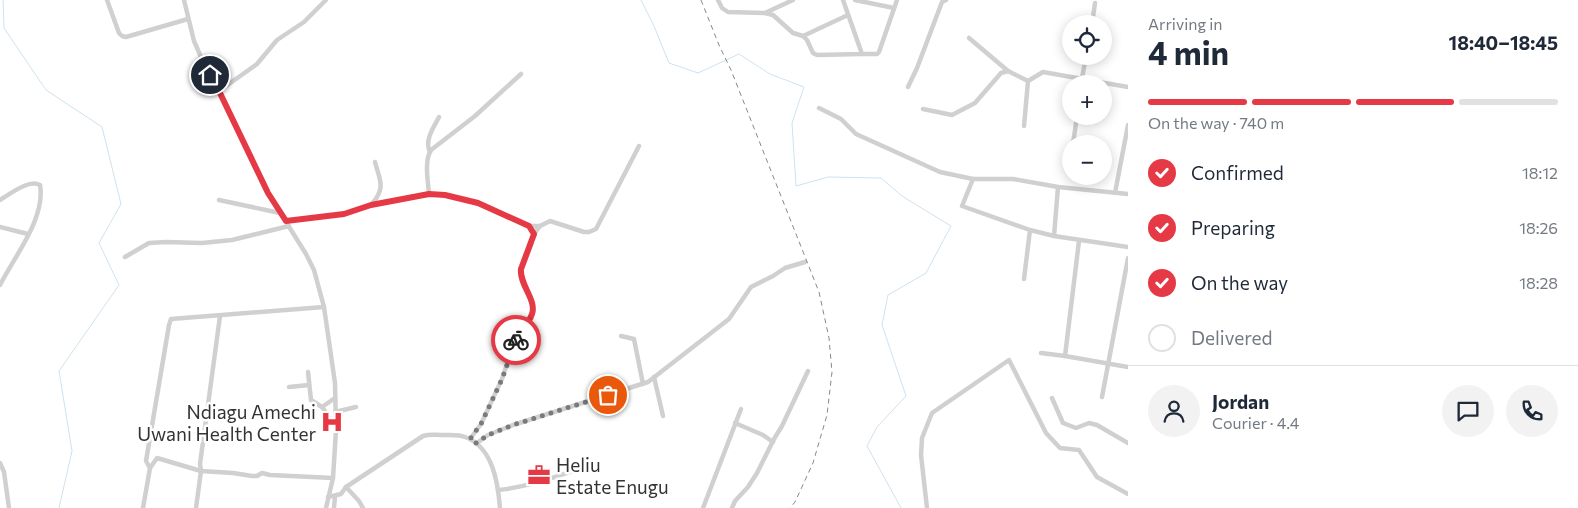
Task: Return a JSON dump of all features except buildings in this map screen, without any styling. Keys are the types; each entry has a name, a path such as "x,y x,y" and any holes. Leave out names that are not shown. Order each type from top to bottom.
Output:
{"street":[{"path":"108,0 119,33 126,37 188,19"},
{"path":"184,0 194,41 201,57 268,193 314,270 324,307 335,382 336,430 333,478 326,508"},
{"path":"219,91 258,64 277,40 304,22 326,0"},
{"path":"718,0 722,8 728,12 765,13 773,16 794,33 803,36 813,53 817,55 877,54 897,0"},
{"path":"765,13 793,0"},
{"path":"842,0 862,54"},
{"path":"855,0 894,8"},
{"path":"908,87 942,2 946,0"},
{"path":"1093,15 1095,3"},
{"path":"803,36 848,14"},
{"path":"969,38 1008,71 1028,80"},
{"path":"923,109 952,115 975,103 1001,73 1008,71"},
{"path":"1028,80 1043,72 1062,76"},
{"path":"429,194 428,162 430,152 437,144 475,116 521,74"},
{"path":"1024,126 1028,80"},
{"path":"1112,85 1128,87"},
{"path":"819,108 841,119 856,134 940,172 973,179 1013,179 1058,187 1128,194"},
{"path":"430,152 428,139 439,117"},
{"path":"1115,192 1128,124"},
{"path":"470,439 481,424 502,379 514,343 533,312 532,303 524,286 521,272 534,234 540,226 550,220 584,232 596,229 639,146"},
{"path":"371,205 382,189 375,162"},
{"path":"973,179 962,206 1030,230 1054,236 1128,247"},
{"path":"0,200 24,186 40,184 41,198 35,219 0,285"},
{"path":"1054,236 1058,187"},
{"path":"286,221 344,214 371,205 429,194 445,195 478,203 529,226 540,226"},
{"path":"219,200 280,213"},
{"path":"125,257 149,243 232,240 289,226"},
{"path":"529,226 534,234"},
{"path":"0,227 28,234"},
{"path":"1024,279 1030,230"},
{"path":"1065,356 1079,241"},
{"path":"1102,397 1128,258"},
{"path":"476,443 488,435 513,425 643,384 729,319 751,287 785,268 805,262"},
{"path":"150,468 146,461 167,333 171,320 324,307"},
{"path":"196,508 208,394 220,316"},
{"path":"621,336 634,339 643,384"},
{"path":"1041,353 1128,367"},
{"path":"927,508 921,455 922,438 932,413 1009,360 1046,432 1060,448 1079,450 1097,477 1128,494"},
{"path":"732,508 735,501 748,487 757,473 808,371"},
{"path":"308,372 311,400"},
{"path":"654,377 663,416"},
{"path":"289,387 309,385"},
{"path":"322,406 335,398"},
{"path":"1052,398 1063,423 1076,428 1089,423 1097,425 1128,443"},
{"path":"304,402 311,400 322,406 332,420 336,430"},
{"path":"335,412 356,407"},
{"path":"703,508 741,409"},
{"path":"735,423 773,442"},
{"path":"328,497 342,494 346,487 422,436 453,434 464,436 481,447 495,475 500,508"},
{"path":"143,508 150,468 157,458 201,471 252,476 262,473 333,478"},
{"path":"0,463 4,472 10,508"},
{"path":"498,490 542,481 587,466"},
{"path":"346,487 359,501 362,508"},
{"path":"334,508 335,496"}],"waterway":[{"path":"3,0 4,28 46,90 102,127 121,204 99,243 119,285 59,371 72,451 59,508"},
{"path":"641,0 669,63 698,73 739,54 770,74 804,87 792,123 796,186 828,177 881,178 902,196 951,226 926,273 888,295 882,325 906,396 877,427 867,446 901,508"}],"railway":[{"path":"701,0 731,70 819,292 829,338 832,372 827,415 813,463 795,502 790,508"}],"way so far":[{"path":"516,340 502,379 481,424 470,439 476,443 488,435 513,425 608,395"}],"place":[{"name":"Ndiagu Amechi Uwani Health Center","path":"332,422"},
{"name":"Heliu Estate Enugu","path":"539,475"}],"route":[{"path":"210,75 268,193 286,221 344,214 371,205 429,194 462,198 478,203 529,226 534,234 521,269 521,274 532,303 533,312 516,340"}]}
